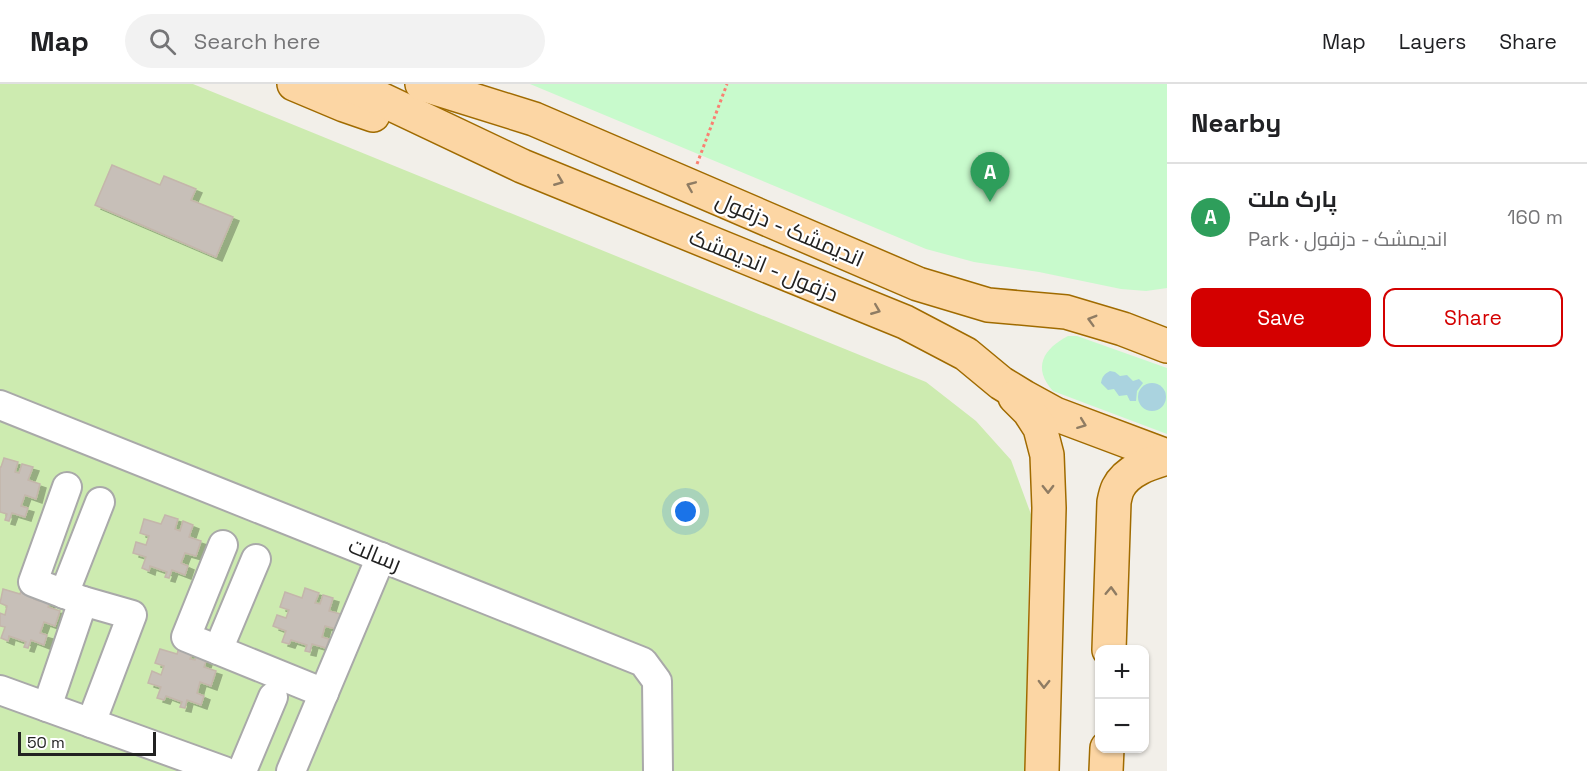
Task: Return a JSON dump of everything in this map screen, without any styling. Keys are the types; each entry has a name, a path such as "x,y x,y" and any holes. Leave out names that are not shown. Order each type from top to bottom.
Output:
{"main road":[{"path":"294,84 344,105 522,166"},
{"name":"اندیمشک - دزفول","path":"422,84 534,119 918,284 988,305 1066,312 1123,329 1167,346"},
{"path":"458,84 534,119"},
{"name":"دزفول - اندیمشک","path":"351,85 522,166 905,322 966,354 1001,383 1055,414 1167,457"},
{"path":"1123,329 1167,320"},
{"path":"1001,383 1029,411 1040,428 1047,455 1048,508 1042,771"},
{"path":"1109,645 1114,502 1119,486 1131,474 1146,464 1167,457"},
{"path":"1106,771 1107,753"}],"street":[{"name":"رسالت","path":"0,405 644,662 657,681 658,771"},
{"path":"67,487 33,582 132,615 91,723"},
{"path":"47,707 100,502"},
{"path":"223,545 186,637 324,693"},
{"path":"291,771 381,557"},
{"path":"218,650 256,559"},
{"path":"0,690 224,771"},
{"path":"242,771 273,697"}],"path":[{"path":"690,186 727,84"}],"green space":[{"path":"0,84 193,84 926,382 976,421 1011,460 1032,517 1025,771 0,771"},
{"path":"530,84 1167,84 1167,288 1146,291 1121,289 1039,272 974,262 926,249"},
{"path":"1068,336 1077,336 1167,368 1167,434 1053,391 1043,375 1043,360 1052,347"}],"water":[{"path":"1110,371 1120,376 1127,375 1133,381 1139,379 1143,383 1137,391 1136,401 1130,401 1127,395 1119,396 1114,389 1108,390 1101,383 1106,373"},
{"path":"1152,383 1162,387 1166,397 1162,407 1152,411 1142,407 1138,397 1142,387"}],"building":[{"path":"112,165 160,185 164,176 196,189 191,200 233,217 216,257 95,205"},
{"path":"4,458 18,462 15,472 19,473 22,464 33,467 28,480 40,484 36,499 25,495 21,506 28,508 25,517 12,513 9,521 5,520 7,514 0,512 0,467"},
{"path":"165,515 178,519 175,529 180,531 183,521 193,525 189,537 201,541 196,556 185,553 181,563 188,566 185,575 172,570 169,578 165,577 167,572 150,566 149,571 142,568 146,557 133,553 136,542 146,545 149,536 140,533 144,519 161,524"},
{"path":"23,585 37,589 34,599 39,601 42,591 52,594 48,607 60,611 55,626 44,622 40,633 47,635 44,645 31,640 28,648 24,647 26,642 9,636 8,641 1,638 5,627 0,626 0,613 5,615 7,606 0,603 3,589 20,594"},
{"path":"305,588 319,593 315,603 320,604 323,595 333,598 329,611 341,614 336,629 325,626 322,637 329,639 326,648 312,644 310,652 305,651 307,645 291,640 289,644 282,642 286,631 273,626 277,615 286,618 289,610 280,607 285,592 302,598"},
{"path":"180,645 194,649 190,659 195,660 198,651 208,655 204,667 216,671 211,686 200,682 197,693 204,696 201,705 187,700 185,708 180,707 182,702 166,696 164,700 157,698 161,687 148,683 152,671 161,675 164,666 155,663 160,649 177,654"}],"place":[{"name":"پارک ملت","path":"990,202"}]}
